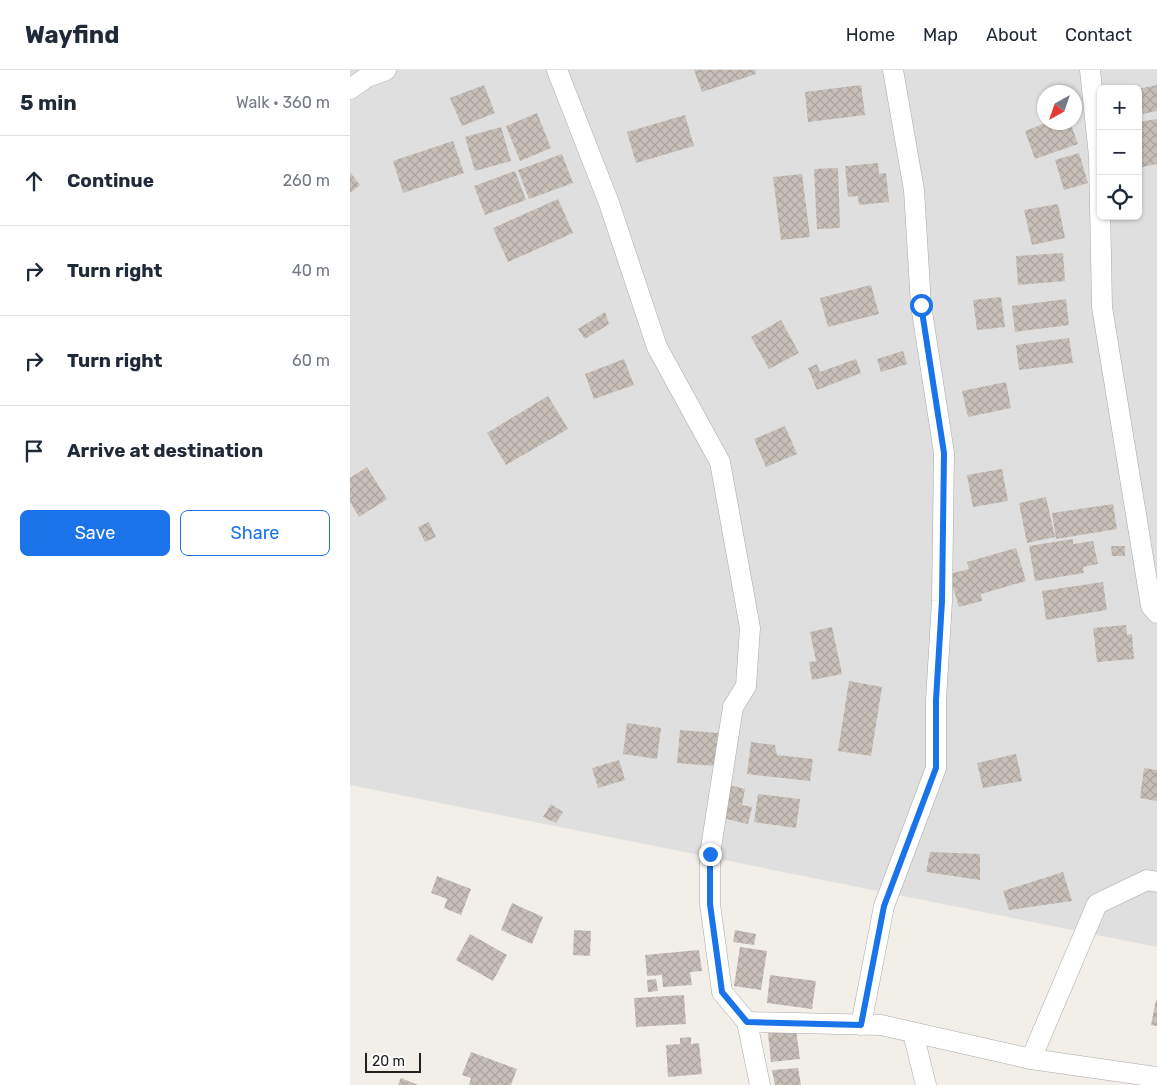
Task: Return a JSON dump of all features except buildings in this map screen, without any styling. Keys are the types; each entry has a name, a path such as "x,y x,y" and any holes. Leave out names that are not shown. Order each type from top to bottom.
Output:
{"street":[{"path":"350,89 367,77 386,70"},
{"path":"557,70 609,202 657,347 720,462 750,628 746,686 733,707 710,854 710,904 722,992 747,1022 760,1085"},
{"path":"861,1025 884,906 936,768 936,700 942,601 944,453 921,305 914,190 893,70"},
{"path":"1090,70 1099,156 1102,307 1151,606 1157,613"},
{"path":"1031,1060 1097,904 1147,880 1157,882"},
{"path":"747,1022 881,1025 1031,1060 1157,1077"},
{"path":"913,1033 926,1085"}],"shaded area":[{"path":"350,70 1157,70 1157,947 350,785"}],"route":[{"path":"710,854 710,904 722,992 747,1022 861,1025 884,906 936,768 936,700 942,601 944,453 921,305"}]}
